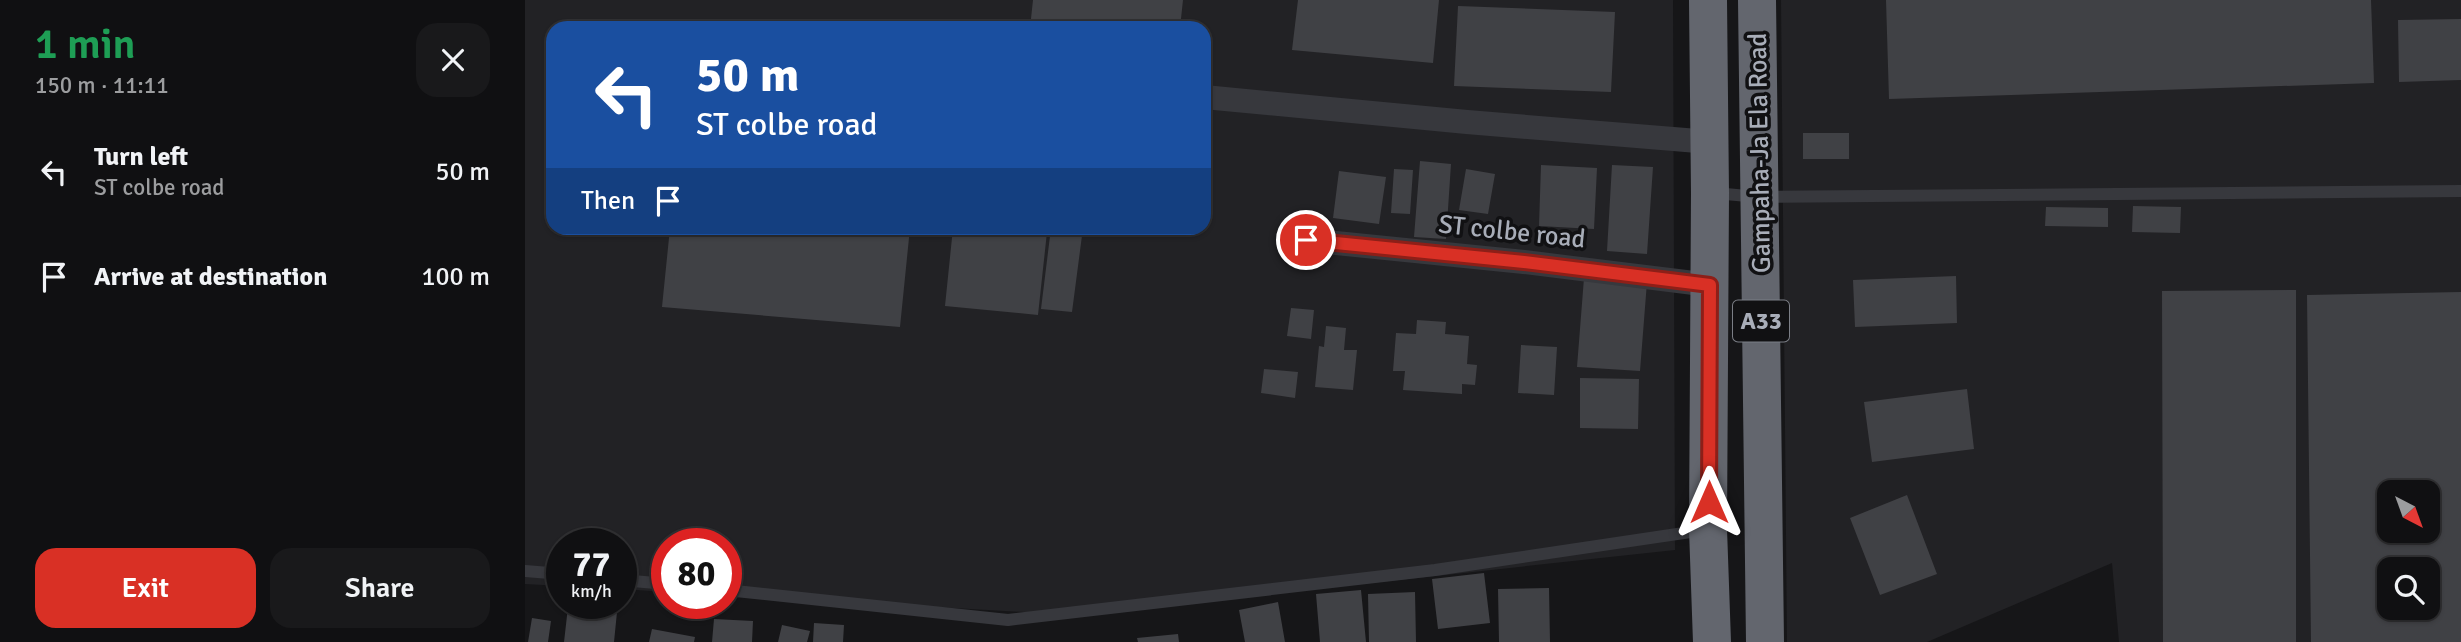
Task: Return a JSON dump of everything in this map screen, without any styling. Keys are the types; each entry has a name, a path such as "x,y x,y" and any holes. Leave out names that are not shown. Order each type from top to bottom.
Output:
{"highway":[{"name":"Gampaha-Ja Ela Road","path":"1709,0 1708,529 1712,642"},
{"name":"Gampaha-Ja Ela Road","path":"1757,0 1765,642"}],"street":[{"path":"1211,98 1710,142"},
{"name":"ST colbe road","path":"1306,240 1524,262 1710,285"}],"lane":[{"path":"1710,193 1759,197 2461,191"},
{"path":"742,592 1008,620 1435,570 1708,529"},
{"path":"525,571 546,573"}],"shaded area":[{"path":"525,0 1673,0 1675,550 1075,615 742,596 742,528 651,528 651,591 637,590 637,528 546,528 546,585 525,584"},
{"path":"1781,0 2461,0 2461,642 2119,642 2112,563 1927,642 1787,642"}],"building":[{"path":"1033,0 1183,0 1181,21 1031,21"},
{"path":"1298,0 1439,0 1433,63 1292,50"},
{"path":"1886,0 2371,0 2374,83 1889,99"},
{"path":"1458,6 1615,12 1611,92 1454,86"},
{"path":"2461,19 2461,80 2399,82 2398,20"},
{"path":"1803,133 1849,133 1849,159 1803,159"},
{"path":"1420,161 1451,164 1446,239 1414,237"},
{"path":"1541,165 1597,168 1594,229 1539,226"},
{"path":"1612,165 1653,167 1647,254 1607,251"},
{"path":"1394,169 1413,170 1410,214 1391,213"},
{"path":"1466,169 1495,174 1488,214 1459,210"},
{"path":"1339,171 1386,177 1379,224 1333,218"},
{"path":"2133,206 2181,207 2180,233 2132,232"},
{"path":"2046,207 2108,208 2108,227 2045,226"},
{"path":"669,235 909,235 900,327 662,307"},
{"path":"952,235 1047,235 1038,315 945,306"},
{"path":"1050,235 1082,235 1072,312 1041,309"},
{"path":"1956,276 1957,323 1855,327 1853,280"},
{"path":"1584,278 1647,282 1640,371 1577,367"},
{"path":"2296,290 2296,642 2163,642 2162,291"},
{"path":"2461,292 2461,642 2311,642 2307,295"},
{"path":"1291,308 1314,310 1311,339 1287,336"},
{"path":"1417,320 1446,322 1445,334 1469,336 1467,364 1477,365 1475,385 1462,384 1462,394 1403,390 1405,371 1393,371 1396,333 1416,334"},
{"path":"1326,326 1346,328 1344,350 1357,350 1353,390 1315,387 1319,346 1324,347"},
{"path":"1521,345 1557,347 1554,395 1518,393"},
{"path":"1264,369 1298,372 1295,398 1261,393"},
{"path":"1580,378 1639,379 1638,429 1580,428"},
{"path":"1967,389 1974,449 1872,462 1864,402"},
{"path":"1907,495 1937,574 1880,595 1850,518"},
{"path":"1484,573 1490,623 1438,629 1432,579"},
{"path":"1549,588 1550,642 1499,642 1498,589"},
{"path":"1361,590 1366,642 1320,642 1316,594"},
{"path":"1415,592 1416,642 1369,642 1368,594"},
{"path":"1278,602 1285,642 1245,642 1239,610"},
{"path":"532,618 551,621 548,642 528,642"},
{"path":"567,619 616,619 614,642 564,642"},
{"path":"714,619 753,621 752,642 712,642"},
{"path":"814,623 844,625 843,642 813,642"},
{"path":"782,625 810,631 807,642 778,642"},
{"path":"652,629 695,637 694,642 649,642"},
{"path":"1178,634 1179,642 1138,642 1137,638"}],"route":[{"path":"1306,240 1524,262 1710,285 1709,502"}]}
